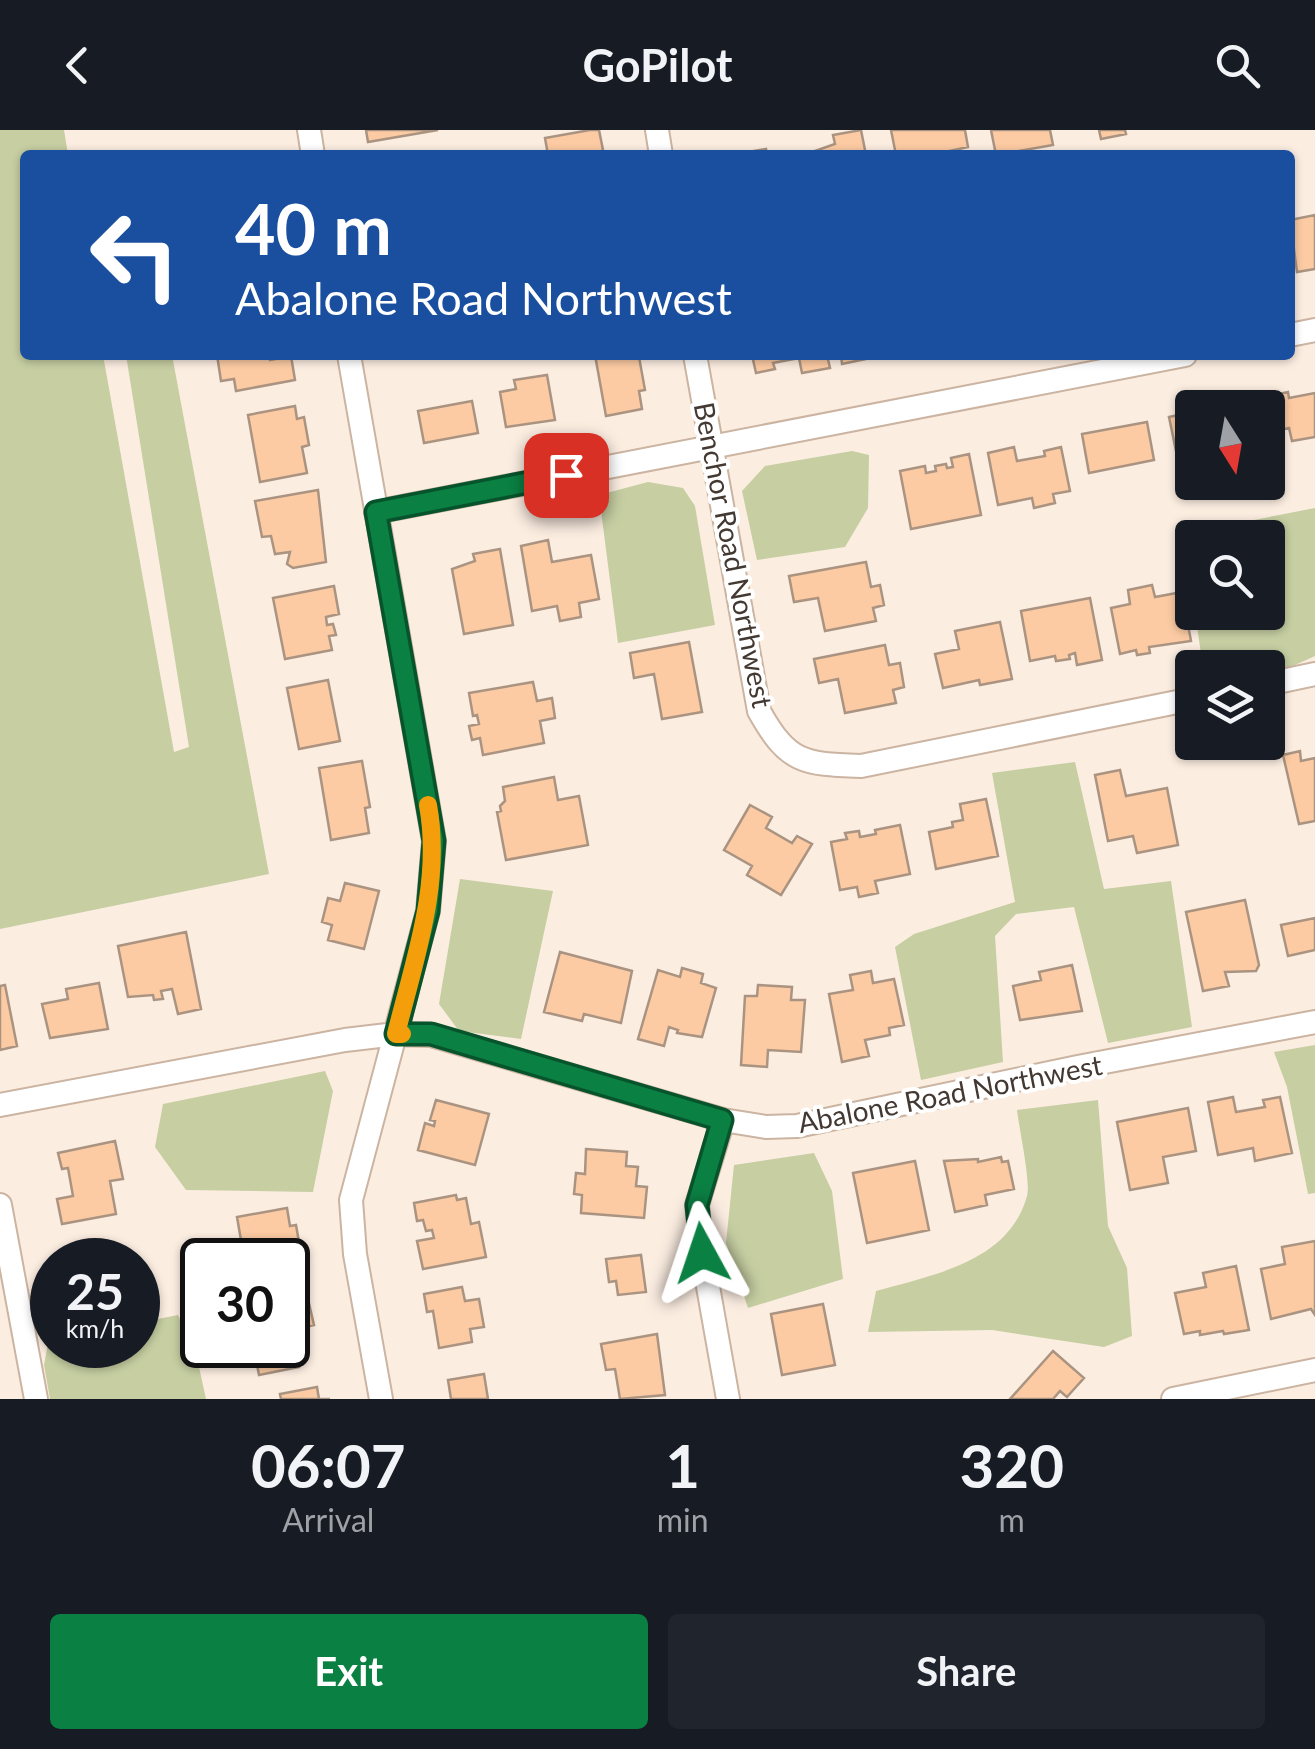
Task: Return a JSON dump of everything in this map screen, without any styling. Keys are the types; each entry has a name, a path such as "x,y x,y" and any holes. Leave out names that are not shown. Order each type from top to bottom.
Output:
{"street":[{"path":"349,360 434,841 428,911 351,1200 355,1254 381,1399"},
{"name":"Benchor Road Northwest","path":"696,360 758,711 777,744 814,765 861,766 1175,702"},
{"path":"376,512 1159,360"},
{"path":"1285,680 1315,674"},
{"name":"Abalone Road Northwest","path":"0,1105 396,1034 431,1034 722,1120 766,1128 797,1126 1315,1022"},
{"path":"722,1120 697,1205 728,1399"},
{"path":"0,1205 36,1399"},
{"path":"1173,1399 1315,1370"}],"green space":[{"path":"0,130 64,130 67,150 20,150 20,360 104,360 174,752 189,747 127,360 173,360 269,874 0,929"},
{"path":"852,451 869,455 868,508 845,547 757,560 742,491 765,466"},
{"path":"648,482 683,488 695,506 715,625 618,643 599,495"},
{"path":"1315,508 1315,656 1285,670 1285,650 1200,650 1198,630 1285,630 1285,520 1254,520"},
{"path":"1075,762 1104,889 1171,881 1192,1027 1108,1043 1074,907 1016,914 995,936 1003,1062 921,1080 895,947 914,934 1015,902 992,773"},
{"path":"460,879 553,891 521,1039 459,1031 439,1004"},
{"path":"1315,1045 1315,1193 1308,1194 1287,1087 1274,1052"},
{"path":"325,1071 333,1091 313,1192 186,1190 155,1147 163,1104"},
{"path":"1098,1100 1108,1226 1127,1268 1132,1336 1104,1347 992,1330 868,1332 876,1291 966,1262 1004,1236 1018,1218 1028,1189 1017,1110"},
{"path":"814,1153 832,1191 843,1279 748,1308 726,1243 734,1165"},
{"path":"178,1315 180,1368 199,1368 206,1399 50,1399 45,1368 160,1368 160,1319"}],"building":[{"path":"366,130 438,130 368,142"},
{"path":"599,130 603,150 547,150 545,138"},
{"path":"861,130 865,150 818,150 835,144 833,135"},
{"path":"891,130 965,130 968,147 954,150 895,150"},
{"path":"991,130 1050,130 1053,145 995,150"},
{"path":"1099,130 1125,130 1126,134 1101,139"},
{"path":"1315,215 1315,269 1297,272 1295,219"},
{"path":"218,360 292,360 295,380 236,391 234,379 221,381"},
{"path":"596,360 640,360 645,390 639,391 642,409 606,416"},
{"path":"753,360 789,360 773,363 775,369 756,373"},
{"path":"799,360 828,360 830,368 802,373"},
{"path":"547,375 555,420 506,427 500,392 516,389 514,380"},
{"path":"1285,393 1289,398 1315,393 1315,437 1292,441 1289,428 1285,429"},
{"path":"472,401 478,433 424,443 418,411"},
{"path":"295,406 297,419 304,417 309,445 302,447 307,473 260,482 248,415"},
{"path":"1175,416 1175,446 1169,417"},
{"path":"1147,422 1154,460 1089,473 1082,434"},
{"path":"1014,447 1017,461 1045,456 1044,451 1061,447 1070,491 1053,494 1055,503 1034,508 1032,498 998,505 988,453"},
{"path":"969,454 981,515 911,529 900,471 925,466 926,473 936,471 935,466 953,467 951,458"},
{"path":"318,490 326,562 293,568 287,564 290,552 275,554 271,536 262,537 255,501"},
{"path":"548,540 552,562 591,555 599,599 579,603 581,617 560,621 557,606 532,611 521,546"},
{"path":"500,549 513,625 464,634 452,569 475,561 473,554"},
{"path":"866,562 871,587 880,585 884,605 873,608 876,621 825,631 818,598 794,602 789,576"},
{"path":"1152,585 1155,597 1175,593 1175,630 1189,630 1191,641 1149,647 1150,653 1137,655 1136,650 1120,654 1111,608 1130,604 1128,590"},
{"path":"334,586 339,614 326,617 327,625 333,624 336,635 329,636 332,650 285,659 273,598"},
{"path":"1090,598 1102,660 1077,665 1075,653 1069,655 1070,659 1056,661 1055,656 1030,661 1021,611"},
{"path":"1000,622 1012,679 980,685 979,680 943,688 935,654 959,649 955,631"},
{"path":"689,642 702,712 662,719 654,674 634,678 630,653"},
{"path":"885,645 889,665 900,663 904,687 893,690 896,703 845,713 838,679 819,683 814,659"},
{"path":"328,680 340,741 299,749 287,688"},
{"path":"533,682 537,701 552,698 555,718 540,721 544,743 483,755 480,738 472,740 469,726 479,724 477,715 473,716 469,693"},
{"path":"1300,751 1301,761 1315,758 1315,821 1299,824 1285,755"},
{"path":"362,761 370,807 365,808 369,833 331,840 319,768"},
{"path":"1120,770 1126,796 1167,788 1178,845 1137,853 1133,836 1108,841 1095,775"},
{"path":"554,777 558,800 579,796 588,845 506,860 497,812 505,801 503,787"},
{"path":"986,799 998,856 936,869 929,832 953,827 952,822 963,820 960,804"},
{"path":"750,805 772,817 766,828 792,843 797,836 812,844 781,895 747,875 752,866 724,850"},
{"path":"900,825 910,874 875,881 878,893 859,897 857,887 840,890 831,842 847,839 845,833 859,831 860,837"},
{"path":"345,883 379,891 364,949 328,940 332,925 322,922 328,898 340,901"},
{"path":"1245,900 1259,965 1256,971 1225,972 1229,986 1203,991 1186,912"},
{"path":"1315,918 1315,950 1288,956 1281,925"},
{"path":"186,932 201,1009 178,1014 172,989 161,991 163,999 154,1000 153,995 128,997 118,946"},
{"path":"560,952 632,971 621,1023 584,1014 582,1021 544,1012"},
{"path":"1072,965 1082,1011 1020,1020 1013,986 1041,980 1039,972"},
{"path":"682,968 703,974 701,983 716,988 702,1037 677,1033 669,1027 664,1046 638,1039 658,970 680,977"},
{"path":"871,971 873,983 894,979 904,1025 889,1028 890,1035 865,1040 869,1056 842,1062 829,994 853,990 850,975"},
{"path":"99,983 108,1029 50,1038 42,1004 68,999 66,989"},
{"path":"5,985 17,1046 0,1050 0,986"},
{"path":"758,985 792,987 791,1000 805,1000 801,1052 768,1050 767,1067 741,1065 745,996 757,996"},
{"path":"1233,1097 1236,1112 1265,1107 1263,1100 1280,1097 1292,1153 1255,1161 1253,1148 1218,1155 1208,1102"},
{"path":"436,1100 489,1114 475,1165 418,1150 425,1123 434,1126 435,1121 430,1120"},
{"path":"1188,1108 1196,1151 1163,1157 1168,1183 1130,1190 1117,1122"},
{"path":"115,1141 123,1179 110,1181 116,1214 62,1224 57,1199 73,1196 68,1168 62,1169 58,1153"},
{"path":"586,1149 627,1152 626,1166 638,1167 636,1186 647,1187 644,1218 581,1213 582,1195 574,1194 576,1173 585,1174"},
{"path":"1001,1157 1002,1162 1008,1161 1014,1189 985,1195 987,1205 955,1212 944,1161 978,1162"},
{"path":"915,1161 929,1230 867,1243 853,1173"},
{"path":"456,1195 457,1200 466,1198 471,1224 479,1222 486,1257 423,1269 417,1241 434,1238 432,1230 426,1231 423,1220 417,1221 414,1203"},
{"path":"287,1208 290,1226 296,1225 298,1238 241,1238 237,1217"},
{"path":"1315,1241 1315,1315 1311,1309 1271,1319 1261,1269 1285,1264 1282,1247"},
{"path":"641,1255 646,1292 618,1295 616,1281 609,1282 606,1259"},
{"path":"1236,1266 1249,1330 1184,1334 1175,1293 1206,1287 1203,1273"},
{"path":"462,1287 465,1301 479,1299 484,1327 470,1329 472,1342 439,1348 433,1311 427,1312 424,1294"},
{"path":"823,1304 835,1365 782,1375 771,1314"},
{"path":"657,1334 665,1395 620,1399 615,1369 606,1370 601,1344"},
{"path":"1053,1351 1084,1378 1067,1397 1060,1391 1053,1399 1010,1399"},
{"path":"258,1368 294,1368 259,1375"},
{"path":"484,1374 488,1399 451,1399 448,1380"},
{"path":"317,1387 319,1399 281,1399 280,1394"}],"slow traffic":[{"path":"402,1034 396,1034 428,911 434,841 428,805"}],"route":[{"path":"566,475 376,512 434,841 428,911 396,1034 431,1034 722,1120 697,1205 702,1253"}]}
